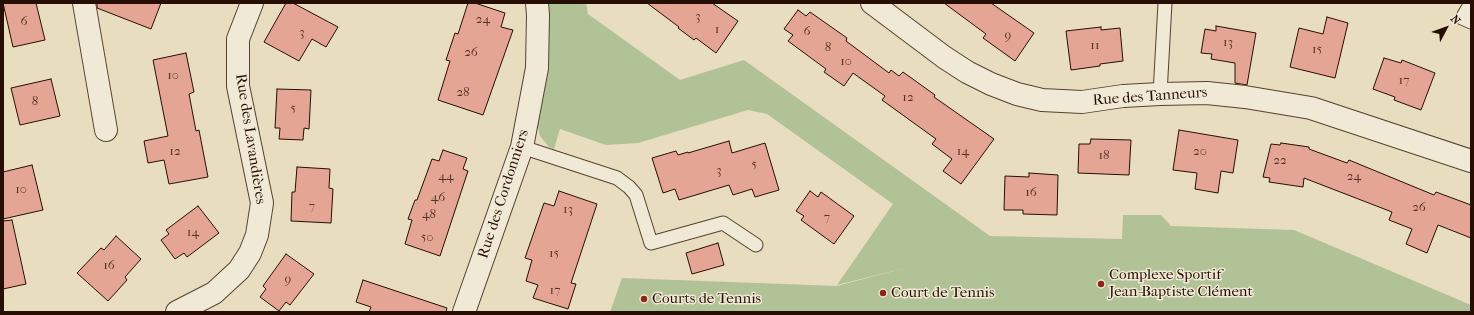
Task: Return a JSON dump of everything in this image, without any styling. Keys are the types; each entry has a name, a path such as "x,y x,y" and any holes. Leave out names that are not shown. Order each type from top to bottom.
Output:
{"street":[{"path":"84,3 106,130"},
{"name":"Rue des Lavandières","path":"177,312 214,293 239,270 250,253 257,235 262,203 238,86 238,39 252,3"},
{"name":"Rue des Cordonniers","path":"464,312 522,147 537,68 537,3"},
{"name":"Rue des Tanneurs","path":"872,3 938,53 967,72 991,84 1017,94 1042,100 1082,102 1123,96 1160,94 1208,93 1245,97 1311,108 1471,161"}],"lane":[{"path":"1160,94 1165,3"},
{"path":"1471,3 1462,18 1471,22"},
{"path":"522,147 617,178 629,187 636,195 651,243 723,223 756,245"}],"green space":[{"path":"548,3 586,3 588,14 680,80 744,60 990,236 1122,239 1123,215 1161,215 1171,226 1294,230 1471,305 1471,312 610,312 622,278 837,286 909,267 837,285 893,204 767,114 748,110 638,143 606,145 560,129 554,149 549,147 540,136 537,123 542,95 549,25"}],"building":[{"path":"3,3 36,3 45,40 13,47"},
{"path":"97,3 161,3 151,29 97,8"},
{"path":"286,3 293,3 338,27 326,47 312,39 299,61 264,42"},
{"path":"468,3 475,3 505,13 501,27 513,30 483,115 438,100 450,61 446,60 455,33 458,34"},
{"path":"647,3 712,3 738,21 716,53 696,38 694,40"},
{"path":"944,3 991,3 1034,33 1015,61 983,38 986,34"},
{"path":"798,10 806,16 810,12 847,38 846,41 889,73 891,70 899,76 903,72 935,95 934,97 994,139 961,184 943,171 952,159 932,144 936,139 882,100 885,96 853,73 844,86 824,72 826,69 788,41 793,35 784,29"},
{"path":"1327,17 1348,23 1335,78 1290,67 1299,28 1323,34"},
{"path":"1216,26 1256,33 1247,85 1235,83 1235,63 1211,59 1212,54 1201,53 1205,29 1216,31"},
{"path":"1101,27 1101,30 1120,28 1123,61 1071,70 1066,31"},
{"path":"186,53 194,92 189,94 196,131 199,130 208,177 169,184 164,160 148,163 144,141 168,136 153,60"},
{"path":"1384,58 1401,63 1402,60 1435,73 1421,110 1394,100 1395,97 1373,89"},
{"path":"51,79 60,116 20,125 11,88"},
{"path":"277,89 311,90 309,129 304,128 303,140 279,139 280,128 275,128"},
{"path":"1179,130 1238,140 1233,173 1221,171 1218,193 1195,189 1197,173 1173,170"},
{"path":"1091,139 1131,140 1129,175 1078,173 1079,144 1090,144"},
{"path":"729,141 732,153 765,143 779,190 755,197 752,189 733,195 729,185 679,200 675,189 663,193 652,158 676,151 678,155 688,153"},
{"path":"1281,143 1309,147 1309,149 1347,163 1349,160 1434,195 1436,192 1471,205 1471,238 1438,225 1427,253 1406,244 1412,229 1389,220 1392,212 1304,178 1303,187 1269,182 1270,178 1263,177 1271,144 1280,145"},
{"path":"443,150 467,158 463,169 468,171 440,256 405,244 412,220 408,219 415,200 417,200 432,159 439,161"},
{"path":"32,165 43,210 3,219 3,172"},
{"path":"297,167 330,169 329,188 333,189 331,223 291,221 292,192 295,192"},
{"path":"1029,173 1058,175 1057,215 1023,214 1023,210 1004,210 1005,176 1029,177"},
{"path":"559,191 597,204 571,283 576,284 568,309 533,298 538,285 526,281 532,260 525,258 544,203 554,206"},
{"path":"810,191 818,197 821,192 854,216 834,244 801,220 804,216 796,211"},
{"path":"198,206 219,233 187,257 184,253 175,259 161,240 169,234 166,230"},
{"path":"12,220 26,284 3,289 3,221"},
{"path":"116,236 141,259 125,277 127,280 108,301 77,273 101,248 104,250"},
{"path":"718,243 724,265 692,274 686,253"},
{"path":"286,254 314,274 290,305 286,302 279,311 260,297 266,289 263,286"},
{"path":"363,280 447,308 446,312 369,312 371,307 356,302"}],"place":[{"name":"Complexe Sportif Jean-Baptiste Clément","path":"1101,284"},
{"name":"Court de Tennis","path":"883,293"},
{"name":"Courts de Tennis","path":"644,299"}]}
